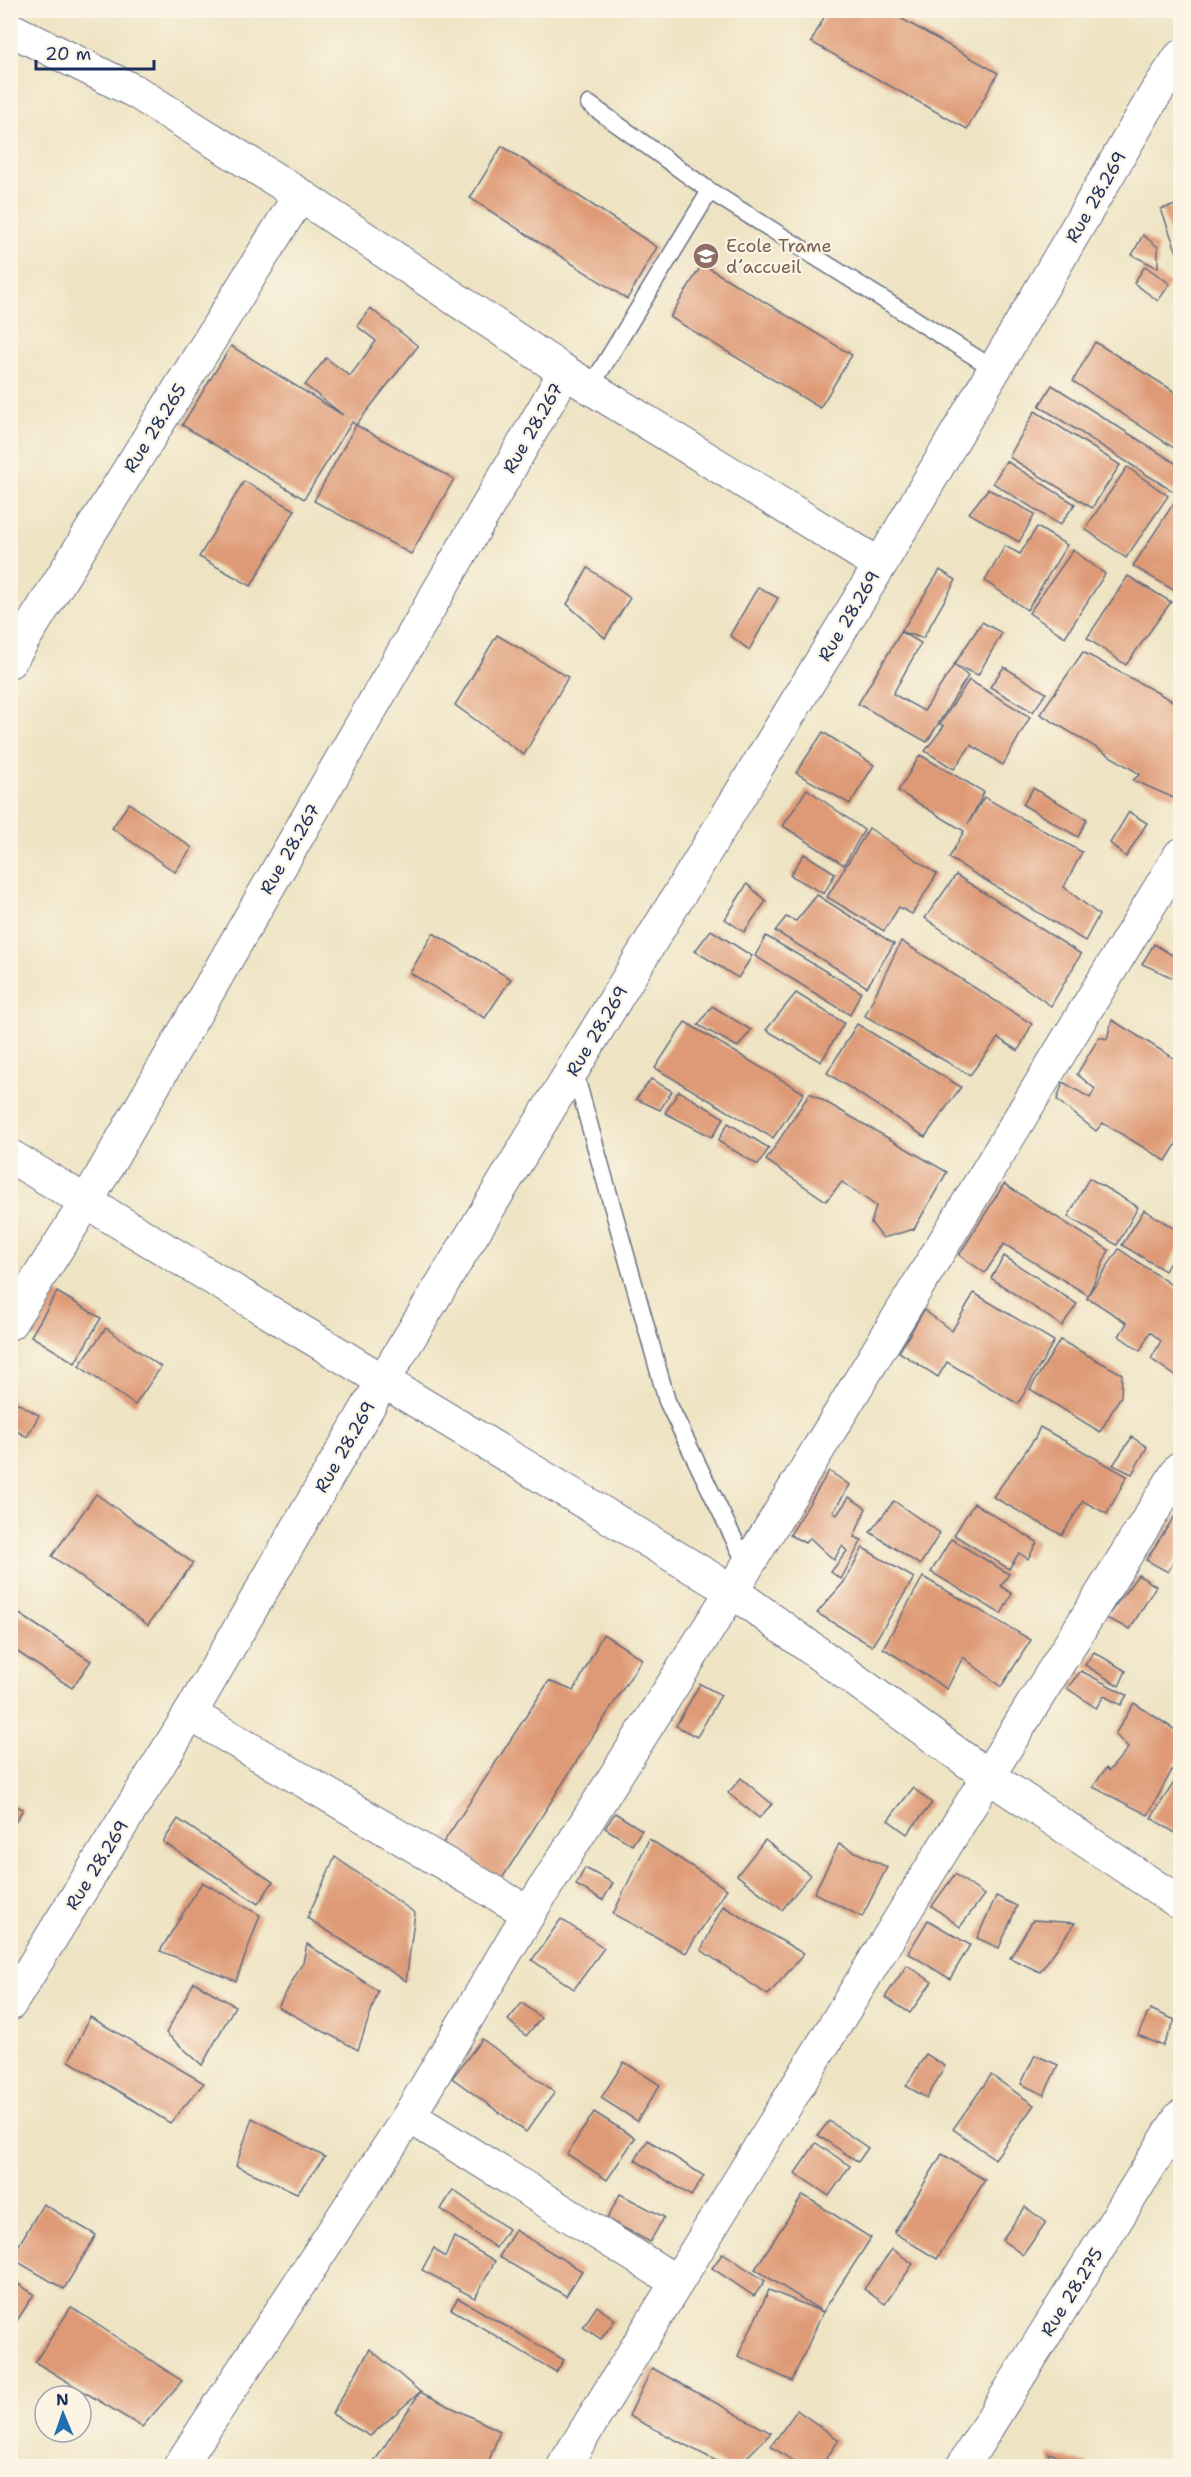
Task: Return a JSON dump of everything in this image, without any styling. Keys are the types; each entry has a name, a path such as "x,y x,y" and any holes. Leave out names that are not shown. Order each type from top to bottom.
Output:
{"street":[{"path":"10,29 136,92 300,195 577,380 880,565"},
{"name":"Rue 28.269","path":"10,2004 190,1714 383,1381 880,565 1154,96 1180,57"},
{"name":"Rue 28.265","path":"10,661 300,195"},
{"name":"Rue 28.267","path":"10,1323 87,1201 577,380"},
{"path":"180,2466 409,2116 529,1913 739,1578 1180,855"},
{"path":"10,1156 383,1381 739,1578 988,1776 1180,1903"},
{"path":"564,2466 1180,1468"},
{"path":"190,1714 529,1913"},
{"path":"409,2116 677,2282"},
{"name":"Rue 28.275","path":"963,2466 1180,2117"}],"lane":[{"path":"589,104 710,191 996,370"},
{"path":"577,380 710,191"},
{"path":"574,1069 667,1401 739,1578"}],"building":[{"path":"828,10 886,10 998,73 967,129 811,42"},
{"path":"502,146 657,247 627,299 470,198"},
{"path":"1180,204 1180,261 1161,209"},
{"path":"1143,235 1158,247 1158,268 1132,255"},
{"path":"702,264 852,355 820,408 670,317"},
{"path":"1145,266 1170,284 1158,301 1134,283"},
{"path":"370,308 418,346 356,425 352,422 304,499 182,425 231,346 343,415 305,385 326,358 350,376 376,341 357,326"},
{"path":"1095,342 1180,395 1180,452 1073,381"},
{"path":"1052,385 1180,466 1180,481 1174,492 1039,406"},
{"path":"1035,411 1120,465 1092,508 1009,457"},
{"path":"356,425 454,479 411,554 314,501"},
{"path":"1006,461 1075,504 1060,525 993,483"},
{"path":"1127,467 1168,496 1126,558 1085,529"},
{"path":"244,481 295,510 251,586 199,557"},
{"path":"988,489 1035,514 1019,542 969,513"},
{"path":"1177,498 1180,500 1180,594 1133,566"},
{"path":"1037,527 1067,545 1027,610 985,581 1005,546 1020,554"},
{"path":"1073,550 1105,574 1065,637 1029,613"},
{"path":"588,568 630,598 605,638 567,604"},
{"path":"940,570 956,580 923,638 901,632"},
{"path":"1128,576 1171,602 1126,665 1087,638"},
{"path":"758,587 778,598 749,650 730,635"},
{"path":"982,622 1002,633 978,675 954,665"},
{"path":"901,632 921,643 893,694 924,711 954,665 968,676 927,742 858,704"},
{"path":"497,635 568,677 524,755 455,705"},
{"path":"1083,652 1180,705 1180,787 1174,798 1133,780 1140,774 1040,714"},
{"path":"1004,667 1046,693 1033,712 990,687"},
{"path":"969,680 1030,717 1003,765 971,745 954,769 925,751 944,726 940,724"},
{"path":"823,732 874,765 850,804 796,773"},
{"path":"920,755 984,792 968,824 984,797 1082,852 1064,887 1099,915 1085,941 949,858 964,831 898,791"},
{"path":"1033,788 1087,819 1078,837 1023,805"},
{"path":"807,789 864,830 844,865 783,826"},
{"path":"129,803 192,848 175,872 112,828"},
{"path":"1129,812 1147,823 1126,857 1110,843"},
{"path":"869,828 937,874 912,914 899,907 884,931 827,897"},
{"path":"804,854 835,873 824,894 790,875"},
{"path":"956,875 1081,954 1051,1006 925,918"},
{"path":"747,884 766,901 744,932 725,919"},
{"path":"817,895 894,944 867,987 775,931 786,917 796,921"},
{"path":"711,930 752,956 738,978 695,951"},
{"path":"433,933 511,979 485,1018 410,973"},
{"path":"766,936 861,992 850,1015 755,956"},
{"path":"901,941 1032,1024 1018,1051 998,1038 970,1075 865,1016"},
{"path":"1154,944 1180,960 1180,981 1142,964"},
{"path":"796,993 844,1023 821,1062 766,1030"},
{"path":"712,1006 751,1030 738,1047 698,1025"},
{"path":"1112,1020 1180,1062 1180,1138 1166,1161 1103,1123 1096,1131 1057,1100 1063,1082 1090,1098 1095,1089 1077,1074 1099,1037 1107,1039"},
{"path":"685,1022 804,1093 773,1138 655,1068"},
{"path":"857,1024 961,1087 925,1137 827,1073"},
{"path":"651,1079 672,1091 660,1110 636,1099"},
{"path":"679,1091 724,1118 712,1137 665,1113"},
{"path":"810,1093 947,1172 914,1229 883,1238 871,1223 876,1206 842,1182 826,1201 766,1160"},
{"path":"728,1123 769,1148 758,1165 718,1141"},
{"path":"1089,1178 1138,1207 1117,1245 1068,1217"},
{"path":"1004,1184 1109,1250 1088,1295 1004,1244 985,1273 959,1255"},
{"path":"1144,1210 1180,1232 1180,1245 1165,1271 1122,1245"},
{"path":"1119,1249 1180,1291 1180,1379 1151,1359 1161,1341 1150,1332 1140,1351 1119,1336 1127,1323 1087,1299"},
{"path":"1004,1256 1077,1304 1062,1326 991,1278"},
{"path":"57,1292 101,1318 75,1363 31,1336"},
{"path":"974,1293 1054,1341 1018,1404 947,1362 938,1377 899,1352 924,1310 952,1331"},
{"path":"106,1328 161,1367 135,1405 79,1366"},
{"path":"1060,1340 1122,1374 1121,1396 1100,1432 1030,1389"},
{"path":"10,1399 39,1415 27,1437 10,1427"},
{"path":"1040,1427 1127,1476 1107,1514 1083,1501 1062,1535 993,1497 1035,1438"},
{"path":"1132,1437 1147,1447 1132,1474 1113,1465"},
{"path":"829,1471 850,1485 833,1512 837,1515 849,1497 866,1508 854,1537 862,1540 841,1579 831,1572 847,1551 842,1546 834,1560 810,1538 805,1543 790,1535"},
{"path":"96,1494 193,1563 148,1625 52,1556"},
{"path":"894,1501 940,1533 920,1565 870,1532"},
{"path":"974,1503 1037,1542 1028,1559 1019,1553 1009,1569 954,1535"},
{"path":"1174,1517 1180,1521 1180,1550 1168,1572 1146,1560"},
{"path":"951,1539 1009,1574 1001,1586 1012,1594 1001,1614 931,1572"},
{"path":"863,1548 914,1578 872,1646 817,1613 844,1582"},
{"path":"1138,1575 1156,1586 1130,1629 1106,1618"},
{"path":"923,1577 1031,1640 1001,1687 963,1657 947,1689 883,1648"},
{"path":"18,1613 91,1661 72,1688 10,1647 10,1624"},
{"path":"603,1634 642,1659 501,1880 443,1843 549,1681 574,1691"},
{"path":"1094,1652 1126,1671 1119,1686 1085,1665"},
{"path":"1081,1671 1127,1695 1121,1705 1104,1696 1096,1708 1067,1688"},
{"path":"700,1684 721,1695 697,1737 676,1726"},
{"path":"1134,1703 1180,1733 1180,1755 1148,1815 1093,1787 1106,1768 1109,1771 1128,1748 1115,1734"},
{"path":"741,1778 772,1804 759,1818 728,1793"},
{"path":"1175,1781 1180,1784 1180,1836 1151,1818"},
{"path":"913,1788 932,1803 907,1834 888,1820"},
{"path":"10,1803 23,1809 10,1831"},
{"path":"615,1813 642,1830 632,1845 605,1828"},
{"path":"178,1819 273,1882 258,1904 163,1842"},
{"path":"649,1839 727,1889 686,1953 613,1914"},
{"path":"765,1840 810,1875 782,1910 737,1875"},
{"path":"839,1844 887,1867 862,1917 814,1893"},
{"path":"335,1857 415,1913 406,1981 307,1918"},
{"path":"585,1868 613,1883 603,1900 576,1885"},
{"path":"955,1874 984,1895 960,1927 932,1906"},
{"path":"202,1882 260,1915 236,1981 160,1951"},
{"path":"996,1896 1017,1906 999,1948 977,1938"},
{"path":"723,1906 804,1954 768,1995 701,1950"},
{"path":"561,1919 604,1948 574,1989 532,1960"},
{"path":"928,1920 970,1945 950,1979 908,1953"},
{"path":"1033,1920 1075,1923 1040,1972 1010,1958"},
{"path":"307,1944 378,1991 358,2050 278,2007 303,1962"},
{"path":"907,1965 932,1982 910,2013 885,1997"},
{"path":"194,1982 235,2006 202,2065 166,2033"},
{"path":"522,2003 541,2018 526,2036 508,2020"},
{"path":"1150,2009 1175,2020 1163,2046 1138,2035"},
{"path":"90,2017 204,2083 170,2123 69,2061"},
{"path":"482,2039 555,2092 526,2132 452,2078"},
{"path":"926,2054 945,2066 927,2098 906,2086"},
{"path":"1035,2055 1058,2065 1044,2095 1021,2084"},
{"path":"624,2062 660,2085 637,2121 601,2098"},
{"path":"991,2075 1034,2105 995,2159 953,2129"},
{"path":"594,2112 635,2138 607,2180 567,2154"},
{"path":"252,2118 325,2157 297,2193 236,2166"},
{"path":"829,2121 868,2148 858,2162 818,2135"},
{"path":"648,2140 704,2176 691,2196 635,2160"},
{"path":"816,2143 850,2166 829,2196 795,2173"},
{"path":"942,2154 985,2180 937,2259 894,2233"},
{"path":"453,2190 508,2229 496,2248 441,2209"},
{"path":"620,2194 664,2217 650,2242 607,2219"},
{"path":"803,2195 871,2238 823,2312 755,2269"},
{"path":"43,2204 96,2235 64,2289 11,2258"},
{"path":"1025,2207 1046,2222 1023,2255 1002,2240"},
{"path":"515,2230 582,2271 566,2296 499,2257"},
{"path":"454,2237 495,2261 475,2298 422,2270 434,2248 445,2257"},
{"path":"892,2249 913,2264 885,2304 864,2289"},
{"path":"723,2253 765,2281 754,2296 712,2268"},
{"path":"10,2279 34,2294 10,2332"},
{"path":"769,2290 823,2312 792,2381 738,2356"},
{"path":"458,2298 564,2360 556,2372 451,2309"},
{"path":"597,2306 615,2320 601,2339 583,2327"},
{"path":"71,2307 182,2381 142,2427 93,2397 93,2384 71,2384 35,2362"},
{"path":"370,2349 420,2392 370,2436 332,2414"},
{"path":"652,2368 771,2433 738,2466 726,2466 629,2416"},
{"path":"420,2392 500,2431 487,2466 380,2466 374,2462"},
{"path":"797,2410 839,2440 821,2466 800,2466 771,2446"},
{"path":"1048,2453 1095,2466 1051,2466"}],"place":[{"name":"Ecole Trame d´accueil","path":"706,256"}]}
